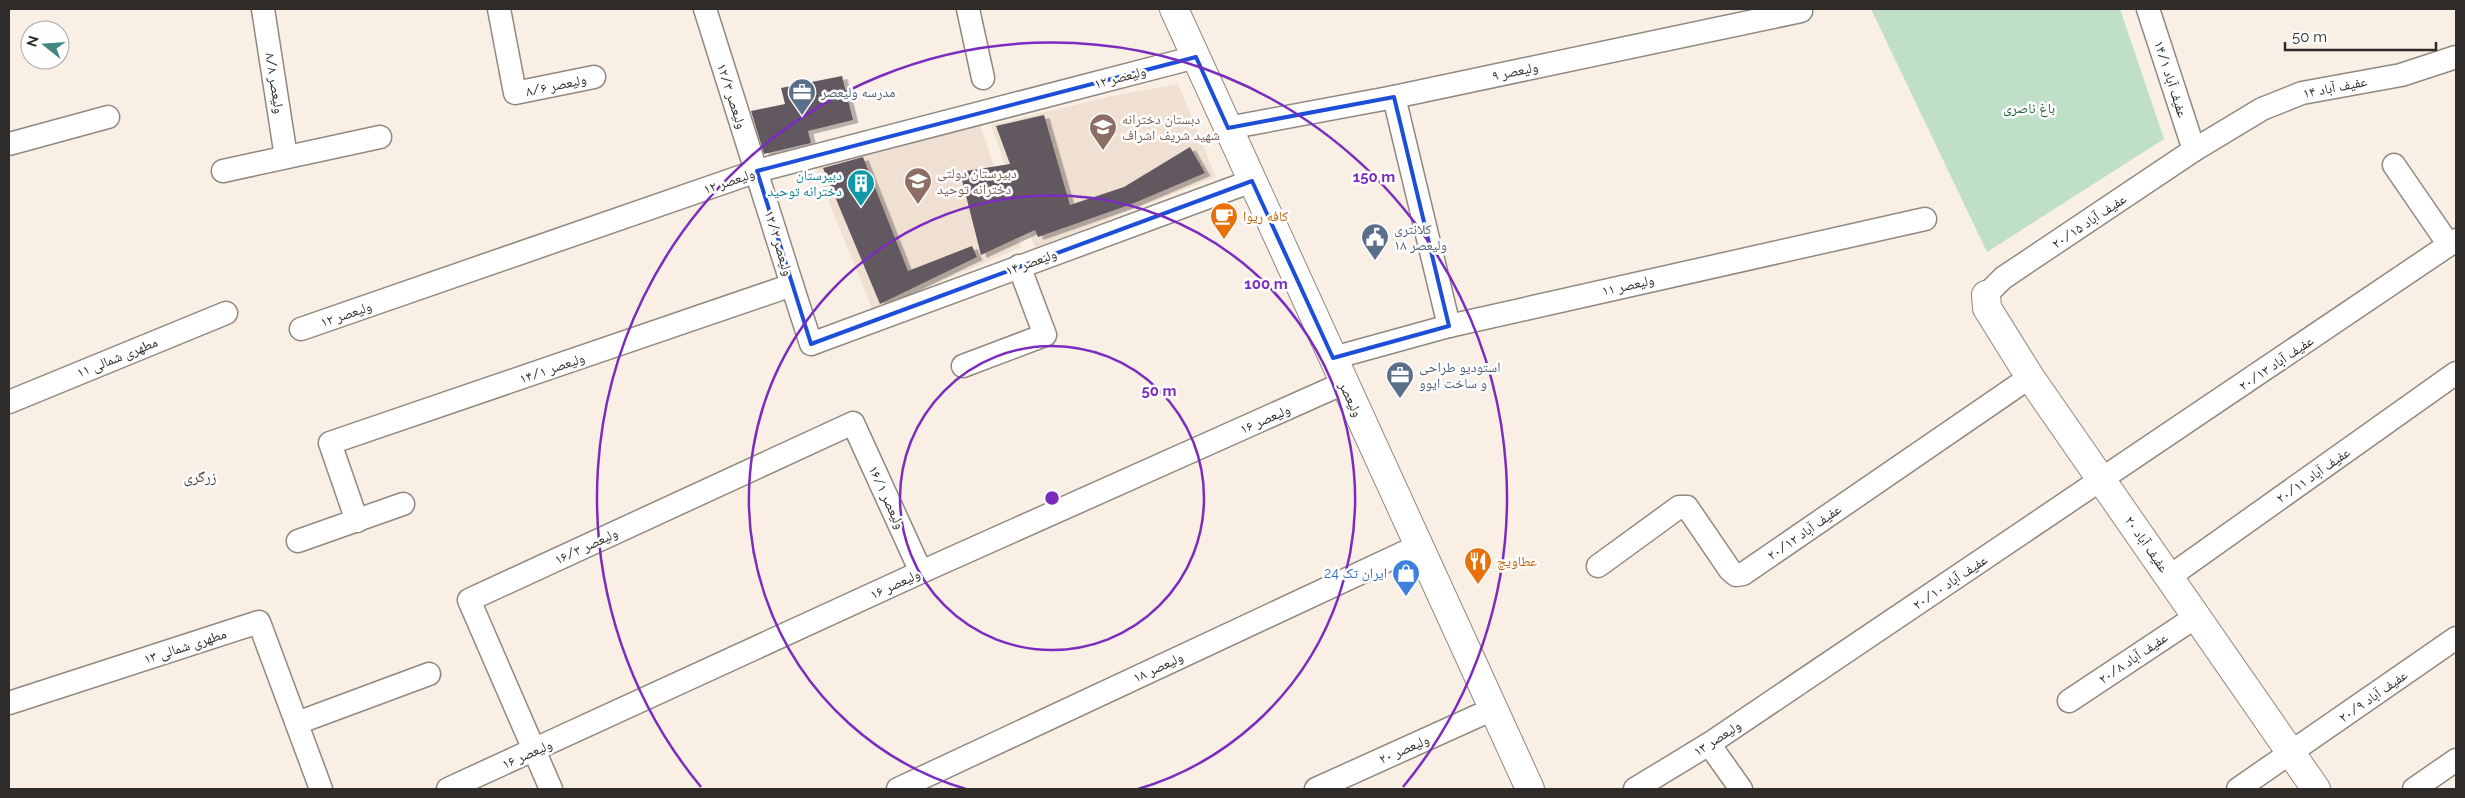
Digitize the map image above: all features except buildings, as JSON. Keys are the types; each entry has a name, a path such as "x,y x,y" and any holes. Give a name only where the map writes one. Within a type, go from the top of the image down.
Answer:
{"main road":[{"name":"ولیعصر","path":"1174,9 1530,789"},
{"name":"عفیف آباد ۲۰","path":"1986,295 1987,308 2030,377 2197,616 2289,754 2316,789"}],"street":[{"name":"۸/۸ ولیعصر","path":"264,9 286,156"},
{"name":"۸/۶ ولیعصر","path":"499,9 515,94 594,77"},
{"path":"968,9 983,78"},
{"name":"عفیف آباد ۱۴/۱","path":"2148,9 2194,150"},
{"name":"۹ ولیعصر","path":"1228,128 1394,97 1801,11"},
{"name":"۱۲/۳ ولیعصر","path":"706,15 757,171"},
{"name":"عفیف آباد ۱۴","path":"2194,150 2262,109 2302,93 2401,75 2456,56"},
{"name":"۱۲ ولیعصر","path":"301,329 757,171 1196,57"},
{"path":"1394,97 1449,326"},
{"path":"9,144 108,117"},
{"path":"223,172 286,156 380,137"},
{"name":"عفیف آباد ۲۰/۱۵","path":"1986,295 2003,278 2194,150"},
{"path":"2394,165 2453,242"},
{"name":"۱۲/۲ ولیعصر","path":"757,171 792,285"},
{"name":"۱۴ ولیعصر","path":"792,285 811,344 1252,181"},
{"name":"۱۱ ولیعصر","path":"1333,358 1449,326 1925,219"},
{"name":"عفیف آباد ۲۰/۱۳","path":"2103,480 2453,242"},
{"path":"963,366 1045,335 1019,266"},
{"name":"۱۴/۱ ولیعصر","path":"357,521 330,444 792,285"},
{"name":"۱۱ مطهری شمالی","path":"9,402 226,313"},
{"name":"عفیف آباد ۲۰/۱۱","path":"2169,576 2456,373"},
{"name":"عفیف آباد ۲۰/۱۲","path":"1598,566 1679,507 1687,507 1730,570 1736,575 1743,574 2030,377"},
{"name":"۱۶ ولیعصر","path":"448,789 535,751 921,572 1344,383"},
{"name":"۱۶/۱ ولیعصر","path":"853,423 921,572"},
{"name":"۱۶/۳ ولیعصر","path":"535,751 469,600 853,423"},
{"name":"عفیف آباد ۲۰/۱۰","path":"1797,684 2103,480"},
{"path":"298,541 403,504"},
{"name":"۱۸ ولیعصر","path":"898,789 937,781 1418,546"},
{"name":"عفیف آباد ۲۰/۸","path":"2069,701 2197,616"},
{"name":"۱۳ مطهری شمالی","path":"9,703 258,622 297,723"},
{"name":"عفیف آباد ۲۰/۹","path":"2238,789 2456,638"},
{"path":"321,789 297,723 429,674"},
{"name":"۱۳ ولیعصر","path":"1635,789 1709,744 1797,684"},
{"name":"۲۰ ولیعصر","path":"1316,789 1493,709"},
{"path":"1709,744 1741,789"},
{"path":"535,751 551,789"},
{"path":"2414,789 2456,760"}],"highlighted area":[{"path":"1196,57 1228,128 1394,97 1449,326 1333,358 1252,181 811,344 757,171"}],"shaded area":[{"name":"دبستان دخترانه شهید شریف اشراف","path":"1178,84 1216,177 1035,248 991,125 1112,96"},
{"name":"دبیرستان دولتی دخترانه توحید","path":"980,125 1021,247 873,311 813,162"}],"green space":[{"name":"باغ ناصری","path":"1871,9 2120,9 2164,139 1987,252"}],"place":[{"name":"مدرسه ولیعصر","path":"802,116"},
{"name":"دبستان دخترانه شهید شریف اشراف","path":"1103,151"},
{"name":"دبیرستان دولتی دخترانه توحید","path":"918,205"},
{"name":"دبیرستان دخترانه توحید","path":"861,207"},
{"name":"کافه ریوا","path":"1224,240"},
{"name":"کلانتری ۱۸ ولیعصر","path":"1375,261"},
{"name":"استودیو طراحی و ساخت ایوو","path":"1400,399"},
{"name":"عطاویچ","path":"1478,585"},
{"name":"ایران تک 24","path":"1406,597"}],"district":[{"name":"زرگری","path":"200,477"}]}
